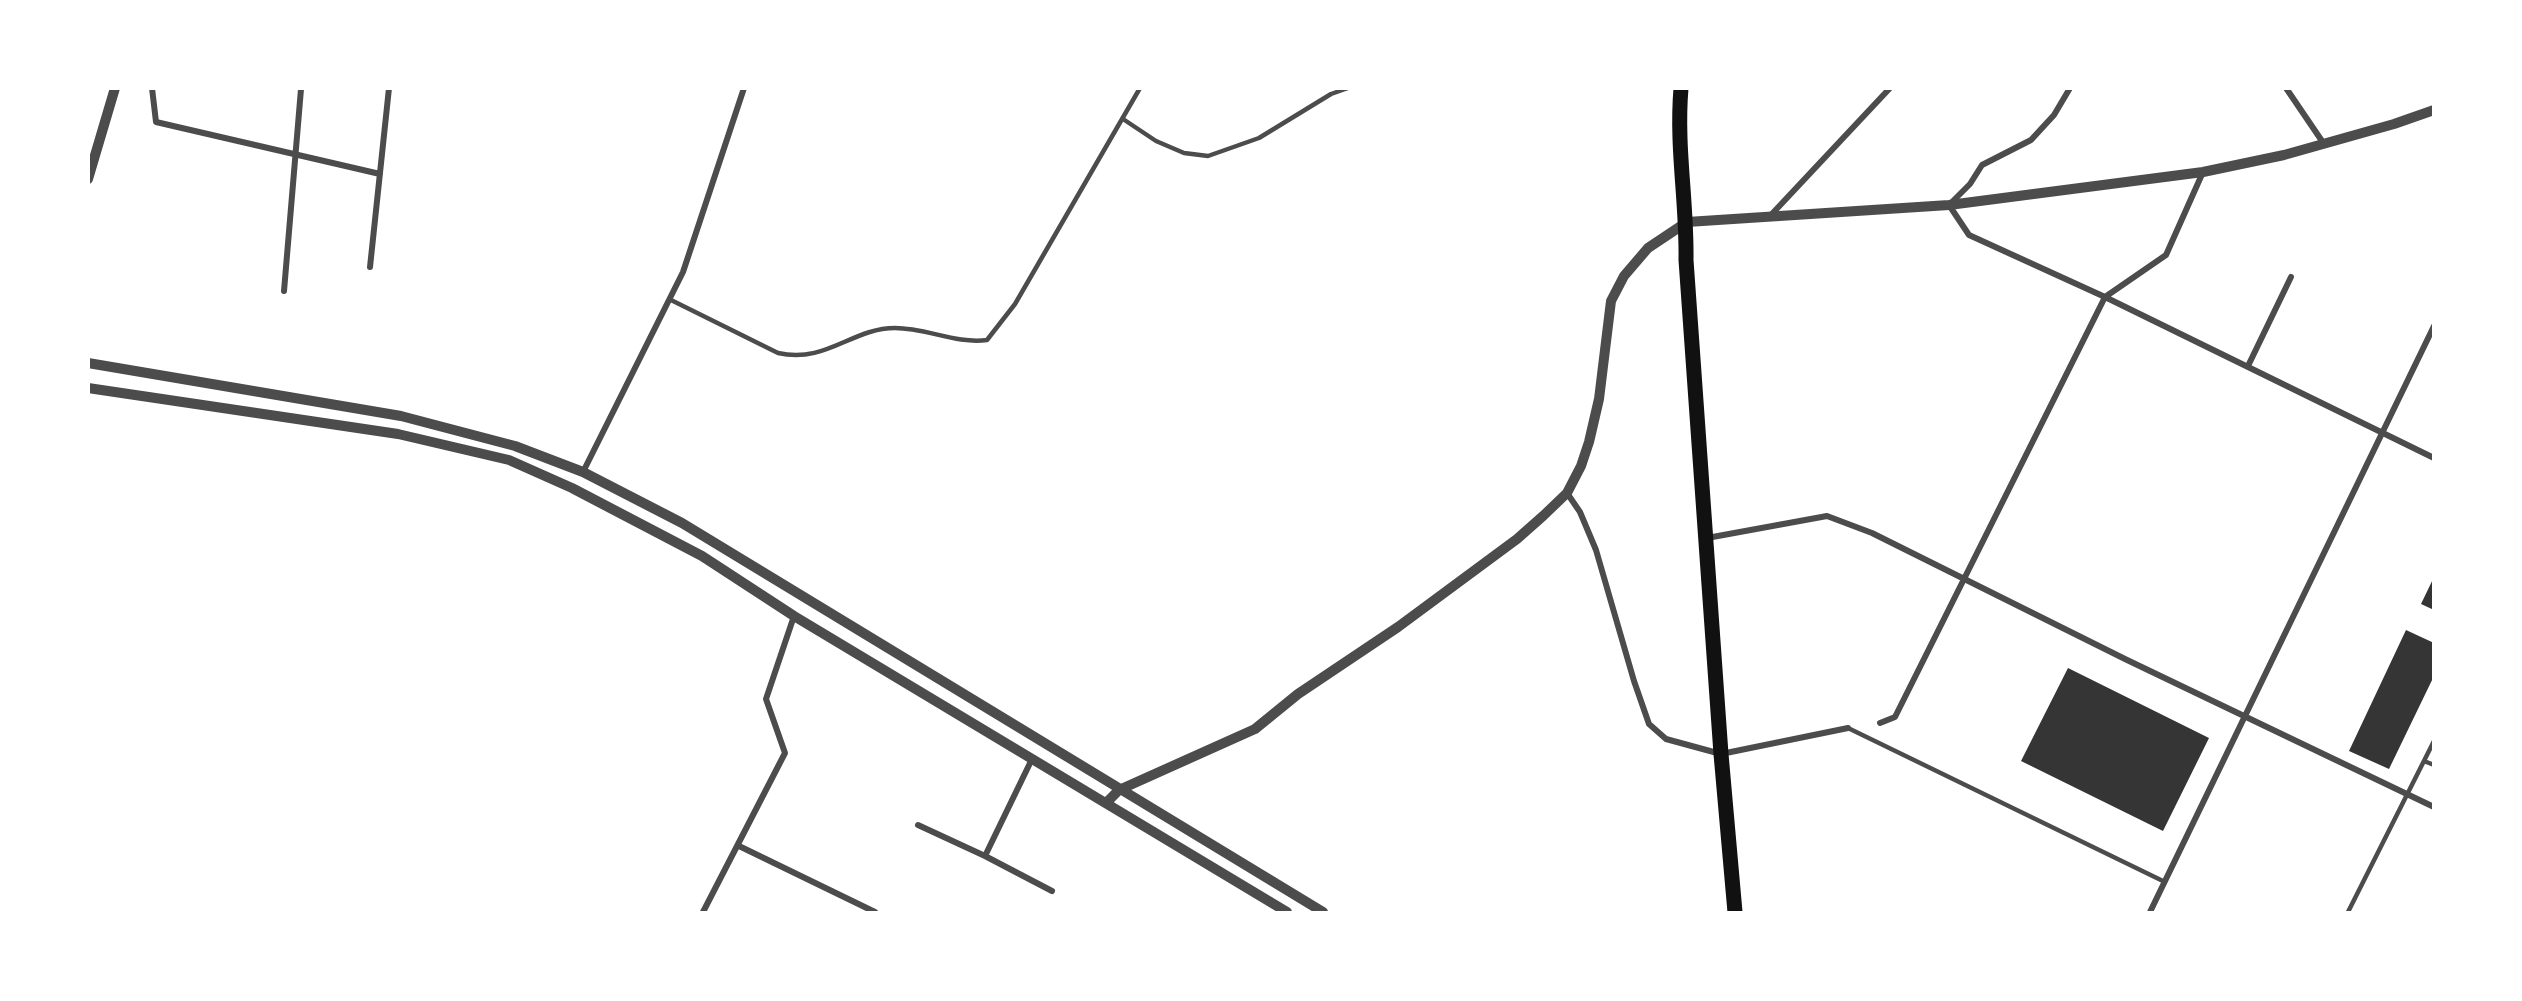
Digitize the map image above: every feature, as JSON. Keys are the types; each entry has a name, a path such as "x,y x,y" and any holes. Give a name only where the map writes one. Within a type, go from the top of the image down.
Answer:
{"main road":[{"path":"1681,88 1679,160 1687,222 1686,260 1721,754 1735,912"}],"street":[{"path":"88,179 115,88"},
{"path":"152,88 156,122 380,174"},
{"path":"370,267 389,88"},
{"path":"583,472 684,272 744,88"},
{"path":"1769,216 1890,88"},
{"path":"1949,205 1970,184 1982,165 2031,140 2054,115 2070,88"},
{"path":"2286,88 2324,144"},
{"path":"284,291 301,89"},
{"path":"1106,803 1119,790 1255,729 1298,694 1398,627 1517,539 1567,493 1581,466 1599,399 1611,301 1624,276 1648,248 1687,222 1949,205 2203,171 2284,155 2394,124 2433,110"},
{"path":"1880,723 1895,717 2105,297 2166,255 2203,171"},
{"path":"1949,205 1969,235 2105,297 2433,458"},
{"path":"2248,366 2291,277"},
{"path":"2150,912 2433,326"},
{"path":"88,363 401,416 515,446 583,472 682,523 1323,912"},
{"path":"88,388 398,434 509,460 572,488 702,556 794,616 1287,912"},
{"path":"1567,493 1580,512 1596,550 1634,681 1649,724 1666,739 1721,754 1848,728"},
{"path":"1706,538 1827,516 1872,533 2433,807"},
{"path":"703,912 785,753 766,699 794,616"},
{"path":"985,856 1032,759"},
{"path":"918,825 1052,891"},
{"path":"739,846 875,912"}],"lane":[{"path":"671,300 778,353 792,356 816,354 880,330 895,328 974,342 987,340 1015,304 1140,88"},
{"path":"1123,119 1156,141 1184,153 1208,156 1258,138 1330,94 1348,88"},
{"path":"1848,728 2165,882"},
{"path":"2348,912 2433,741"},
{"path":"2424,761 2433,765"}],"building":[{"path":"2434,577 2434,610 2421,604"},
{"path":"2406,630 2434,643 2434,676 2389,769 2349,751"},
{"path":"2068,668 2209,738 2163,831 2021,761"}]}
